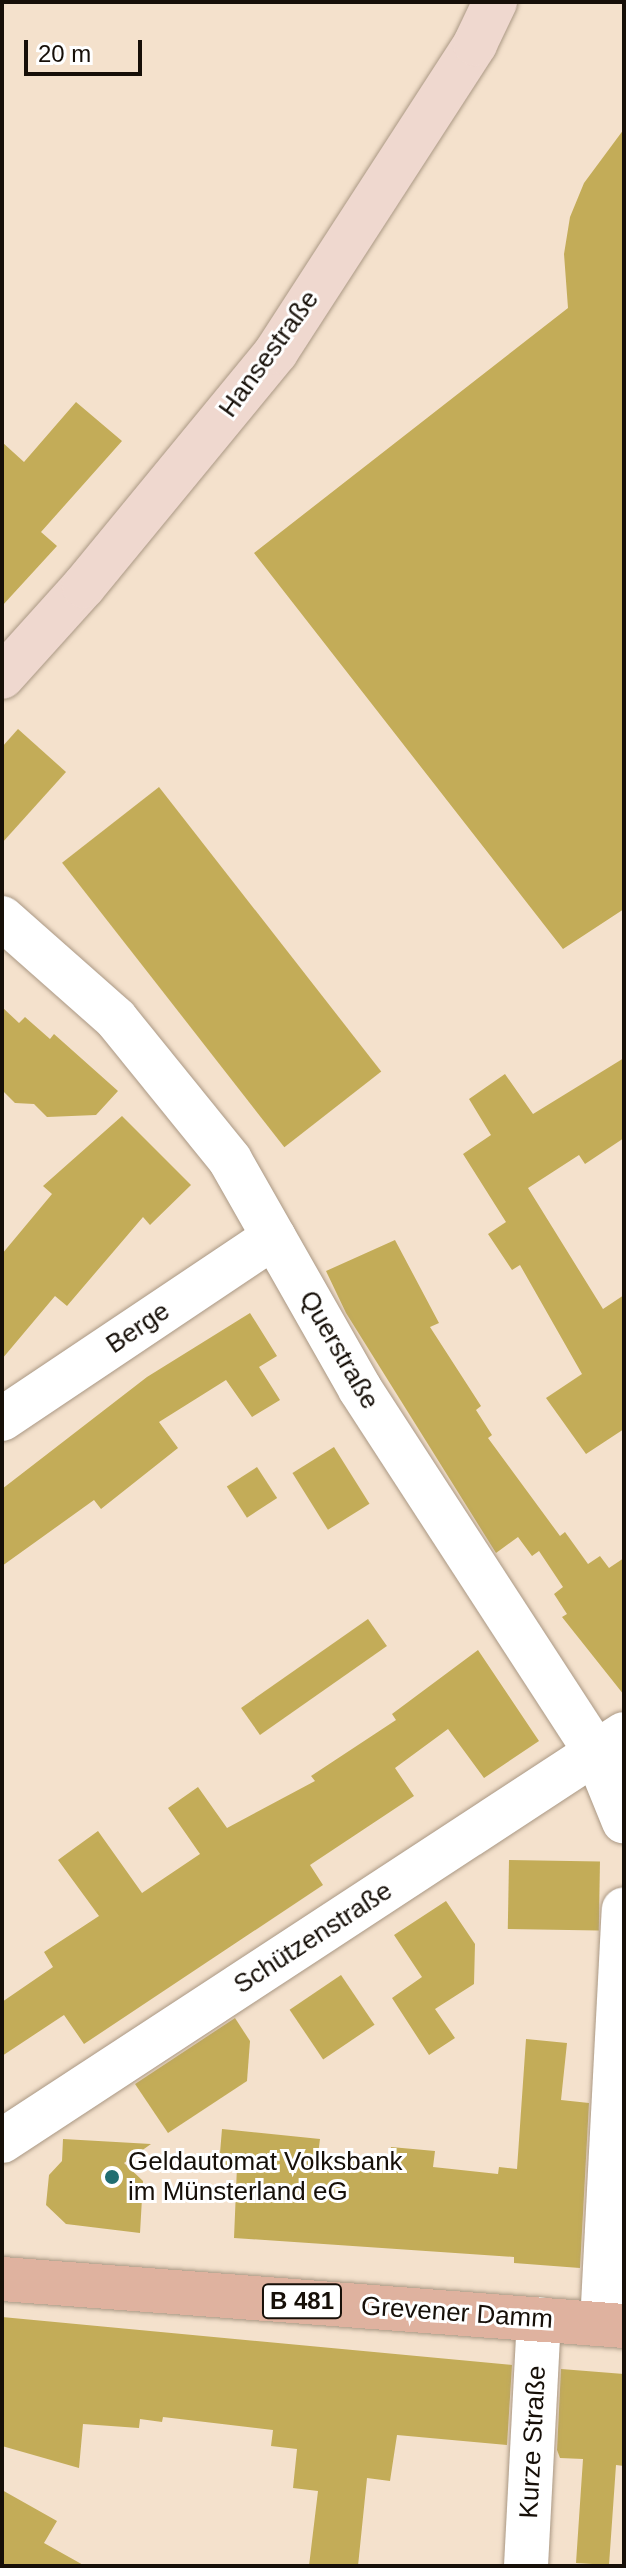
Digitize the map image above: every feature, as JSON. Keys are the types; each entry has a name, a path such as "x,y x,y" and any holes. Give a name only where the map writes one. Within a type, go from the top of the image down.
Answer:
{"main road":[{"name":"Grevener Damm","path":"2,2279 613,2325"}],"street":[{"name":"Hansestraße","path":"2,677 84,586 276,352 475,44 495,2"},
{"name":"Querstraße","path":"2,918 116,1019 230,1160 360,1389 610,1743 624,1822"},
{"name":"Berge","path":"2,1419 274,1237"},
{"name":"Schützenstraße","path":"2,2141 610,1743"},
{"path":"613,2325 624,1910"},
{"name":"Kurze Straße","path":"526,2566 539,2319"}],"building":[{"path":"624,129 624,909 563,949 254,553 568,308 564,254 570,217 584,183"},
{"path":"76,402 122,441 41,532 57,546 2,606 2,442 24,462"},
{"path":"18,729 66,772 2,843 2,747"},
{"path":"159,787 381,1071 284,1147 62,863"},
{"path":"2,1007 19,1023 25,1017 50,1039 54,1034 118,1091 96,1115 47,1117 34,1104 15,1103 2,1090"},
{"path":"624,1058 624,1138 585,1164 579,1155 528,1188 603,1309 624,1295 624,1429 586,1454 546,1398 582,1374 520,1265 512,1270 488,1234 506,1222 463,1154 491,1135 469,1099 505,1074 533,1114"},
{"path":"122,1116 191,1185 150,1225 143,1217 67,1306 55,1296 2,1359 2,1254 52,1194 43,1186"},
{"path":"395,1240 439,1323 430,1327 481,1406 476,1410 492,1435 488,1438 560,1536 565,1532 588,1564 600,1556 609,1568 624,1558 624,1695 562,1617 567,1614 554,1594 563,1587 539,1551 532,1556 518,1537 496,1553 346,1313 326,1271"},
{"path":"250,1313 277,1356 259,1367 280,1400 252,1417 226,1380 159,1422 178,1448 101,1509 94,1500 2,1566 2,1489 147,1377"},
{"path":"334,1447 370,1504 328,1530 292,1473"},
{"path":"257,1467 277,1498 247,1518 227,1487"},
{"path":"368,1619 387,1646 260,1735 241,1708"},
{"path":"478,1650 539,1741 484,1778 448,1729 395,1768 414,1796 310,1865 323,1885 84,2044 64,2015 2,2056 2,2002 53,1967 44,1952 99,1916 58,1860 98,1831 142,1893 200,1854 168,1808 198,1787 227,1828 315,1781 311,1776 396,1720 392,1714"},
{"path":"509,1860 600,1862 599,1931 508,1929"},
{"path":"446,1901 475,1944 474,1984 435,2009 455,2038 429,2055 392,1998 422,1977 394,1935"},
{"path":"341,1975 375,2025 323,2059 290,2010"},
{"path":"235,2018 250,2041 247,2081 168,2133 135,2084"},
{"path":"526,2039 567,2043 561,2100 589,2103 580,2268 514,2263 514,2257 234,2238 237,2166 219,2165 222,2129 320,2139 318,2155 390,2160 391,2147 435,2151 433,2167 498,2174 499,2167 517,2169"},
{"path":"63,2139 151,2144 124,2163 143,2181 140,2233 66,2224 46,2205 49,2175 62,2161"},
{"path":"2,2317 512,2365 507,2445 397,2435 390,2481 367,2478 358,2566 309,2566 318,2491 293,2488 297,2449 271,2446 273,2430 163,2417 162,2422 140,2419 139,2428 83,2424 79,2468 2,2446"},
{"path":"561,2369 624,2374 624,2466 616,2465 609,2565 576,2563 583,2459 560,2458 557,2450"},
{"path":"2,2490 57,2521 44,2543 85,2566 2,2566"}],"place":[{"name":"Geldautomat Volksbank im Münsterland eG","path":"112,2177"}]}
